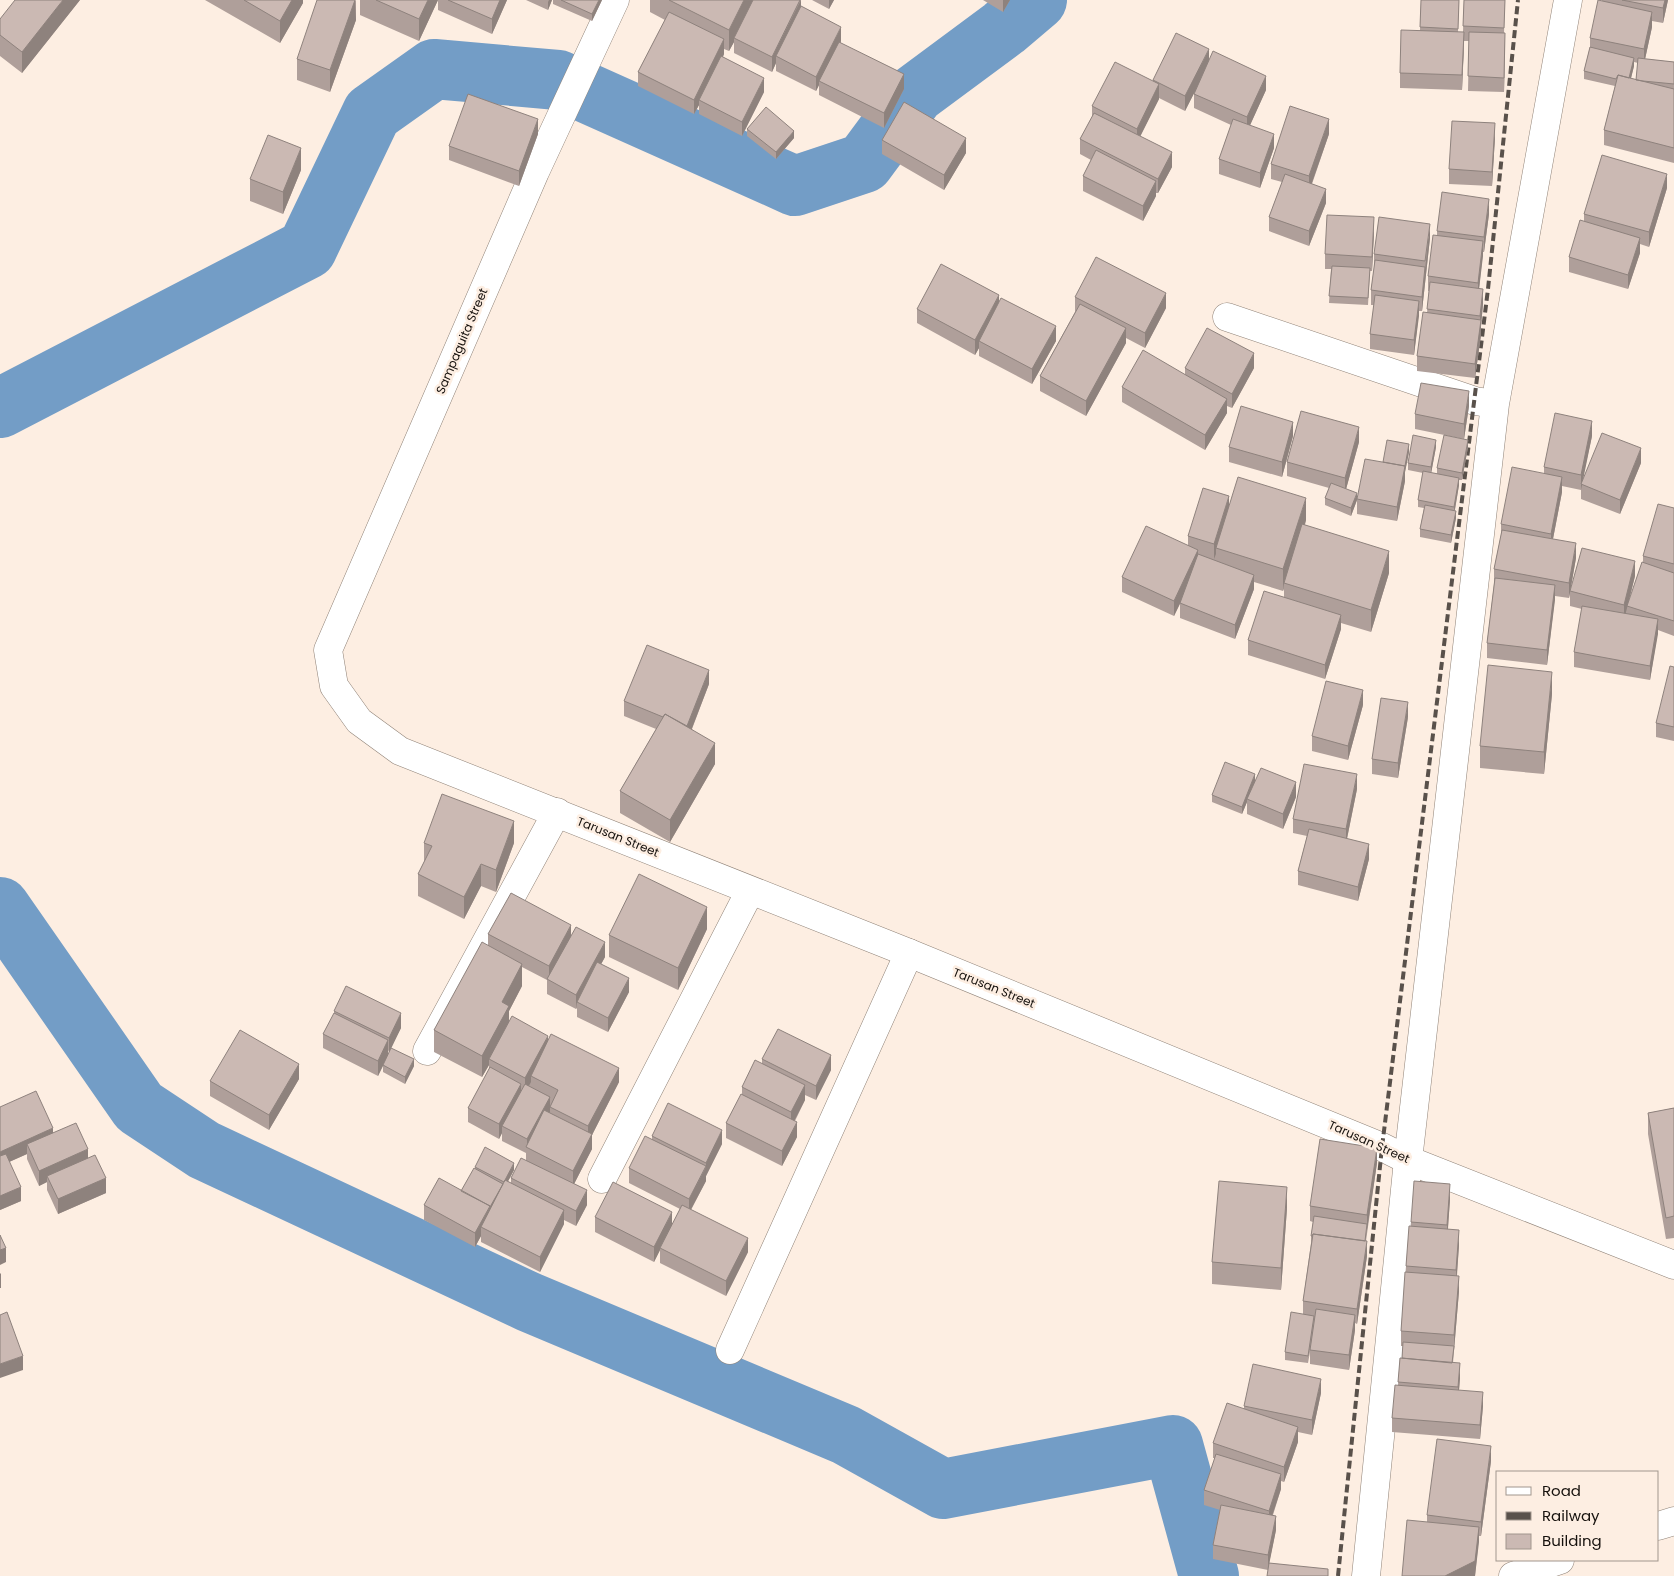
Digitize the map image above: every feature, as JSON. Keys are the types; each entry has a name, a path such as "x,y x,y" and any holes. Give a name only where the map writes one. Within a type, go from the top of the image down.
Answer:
{"street":[{"name":"Sampaguita Street","path":"334,686 328,650 569,98 616,0"},
{"path":"1366,1576 1408,1160 1495,404 1568,0"},
{"path":"1227,317 1475,401 1495,404"},
{"name":"Tarusan Street","path":"334,686 359,722 400,751 909,953 1382,1146 1408,1160 1674,1265"},
{"path":"427,1050 557,812"},
{"path":"602,1179 750,891"},
{"path":"730,1350 909,953"},
{"path":"1659,1526 1674,1521"},
{"path":"1513,1576 1557,1561"}],"building":[{"path":"15,0 63,0 22,52 0,35 0,19"},
{"path":"244,0 292,0 280,21"},
{"path":"317,0 355,0 330,70 297,59"},
{"path":"376,0 428,0 419,19"},
{"path":"448,0 500,0 492,19"},
{"path":"561,0 599,0 592,14"},
{"path":"669,0 744,0 729,30"},
{"path":"753,0 800,0 772,57 734,38"},
{"path":"1421,0 1459,0 1458,29 1420,27"},
{"path":"1464,0 1505,0 1504,28 1463,26"},
{"path":"1598,0 1652,12 1644,49 1590,38"},
{"path":"1622,0 1665,0 1663,8"},
{"path":"801,6 841,27 816,77 776,56"},
{"path":"669,12 724,39 694,100 638,72"},
{"path":"1401,30 1464,32 1462,75 1400,73"},
{"path":"1469,32 1505,33 1504,78 1468,76"},
{"path":"1176,33 1209,49 1185,96 1153,80"},
{"path":"839,42 904,74 884,113 819,81"},
{"path":"1590,47 1634,58 1629,78 1618,75 1616,79 1584,71"},
{"path":"1213,51 1266,76 1247,117 1194,94"},
{"path":"721,56 764,78 742,122 699,100"},
{"path":"1638,58 1674,62 1674,84 1636,80"},
{"path":"1115,62 1159,84 1137,129 1092,106"},
{"path":"1618,75 1674,89 1674,148 1604,130"},
{"path":"468,94 538,119 519,171 449,146"},
{"path":"904,102 966,138 944,175 882,140"},
{"path":"1290,106 1329,119 1309,176 1271,164"},
{"path":"766,107 794,131 776,152 747,129"},
{"path":"1094,113 1172,152 1158,179 1080,139"},
{"path":"1233,119 1274,134 1260,173 1219,159"},
{"path":"1452,121 1495,123 1492,172 1449,169"},
{"path":"268,135 301,148 283,192 250,179"},
{"path":"1096,150 1156,181 1143,206 1083,176"},
{"path":"1602,155 1667,174 1649,232 1584,214"},
{"path":"1285,174 1326,189 1309,231 1269,217"},
{"path":"1442,192 1489,199 1484,237 1437,231"},
{"path":"1327,215 1374,217 1372,257 1325,254"},
{"path":"1379,217 1430,224 1425,261 1374,254"},
{"path":"1580,220 1640,238 1628,275 1569,257"},
{"path":"1433,235 1483,241 1478,283 1428,276"},
{"path":"1096,257 1166,293 1145,333 1075,297"},
{"path":"1375,260 1425,267 1422,297 1371,290"},
{"path":"941,264 999,295 975,340 917,309"},
{"path":"1332,266 1370,268 1368,298 1329,296"},
{"path":"1430,282 1483,289 1480,316 1427,309"},
{"path":"1375,295 1419,301 1414,340 1370,334"},
{"path":"1001,298 1056,326 1032,369 979,341"},
{"path":"1080,304 1126,328 1086,401 1040,376"},
{"path":"1423,312 1481,320 1475,364 1417,356"},
{"path":"1207,328 1254,353 1232,394 1185,368"},
{"path":"1143,350 1227,399 1205,435 1122,387"},
{"path":"1421,383 1469,391 1464,424 1415,414"},
{"path":"1241,406 1293,422 1282,462 1229,447"},
{"path":"1301,411 1359,427 1345,478 1287,462"},
{"path":"1555,413 1592,421 1581,475 1544,467"},
{"path":"1602,433 1641,448 1620,500 1581,484"},
{"path":"1413,435 1436,440 1431,467 1408,463"},
{"path":"1444,435 1468,440 1462,473 1437,468"},
{"path":"1387,440 1409,444 1405,466 1383,462"},
{"path":"1365,459 1405,466 1397,507 1357,499"},
{"path":"1512,467 1562,477 1551,534 1501,524"},
{"path":"1423,471 1459,478 1454,507 1418,500"},
{"path":"1238,477 1306,498 1283,569 1216,548"},
{"path":"1331,483 1357,493 1351,508 1325,498"},
{"path":"1203,488 1229,496 1214,544 1188,536"},
{"path":"1658,504 1674,508 1674,564 1643,556"},
{"path":"1425,505 1456,511 1451,535 1420,529"},
{"path":"1302,524 1389,551 1371,610 1284,583"},
{"path":"1146,526 1198,550 1174,601 1122,577"},
{"path":"1502,530 1576,543 1569,583 1494,569"},
{"path":"1582,548 1635,561 1624,605 1570,591"},
{"path":"1198,554 1254,575 1235,625 1180,603"},
{"path":"1642,562 1674,573 1674,621 1627,606"},
{"path":"1495,578 1555,585 1547,650 1487,643"},
{"path":"1264,591 1341,615 1325,665 1248,640"},
{"path":"1582,606 1658,619 1650,666 1574,652"},
{"path":"647,645 709,670 687,726 665,714 663,717 624,701"},
{"path":"1488,665 1552,672 1544,752 1480,746"},
{"path":"1670,666 1674,667 1674,727 1656,723"},
{"path":"1326,681 1363,690 1348,746 1312,736"},
{"path":"1381,698 1408,702 1398,763 1372,759"},
{"path":"665,714 715,743 670,820 620,791"},
{"path":"1225,762 1255,774 1242,807 1212,795"},
{"path":"1304,764 1357,774 1346,829 1293,819"},
{"path":"1261,768 1296,782 1283,814 1247,799"},
{"path":"442,794 514,821 496,870 481,864 464,897 418,874 432,846 424,843"},
{"path":"1309,829 1369,844 1358,887 1298,871"},
{"path":"639,874 707,907 678,968 609,935"},
{"path":"511,893 571,925 549,966 488,934"},
{"path":"576,927 605,942 576,995 547,979"},
{"path":"482,942 522,964 502,1002 509,1006 482,1056 434,1030"},
{"path":"597,962 629,978 608,1018 577,1002"},
{"path":"346,986 401,1013 389,1038 334,1011"},
{"path":"334,1013 388,1040 378,1061 323,1034"},
{"path":"512,1016 548,1036 525,1078 489,1059"},
{"path":"778,1029 831,1055 816,1086 762,1059"},
{"path":"240,1030 299,1064 269,1115 210,1081"},
{"path":"551,1034 619,1068 588,1126 550,1107 558,1090 531,1076"},
{"path":"391,1048 414,1059 405,1077 383,1065"},
{"path":"755,1060 805,1085 791,1112 742,1087"},
{"path":"490,1067 521,1084 499,1124 468,1108"},
{"path":"525,1084 550,1097 527,1139 502,1126"},
{"path":"36,1091 53,1128 0,1152 0,1107"},
{"path":"741,1094 797,1122 782,1151 726,1123"},
{"path":"668,1103 722,1130 706,1163 652,1136"},
{"path":"1674,1108 1674,1216 1666,1218 1648,1113"},
{"path":"544,1110 592,1134 573,1171 526,1147"},
{"path":"76,1123 88,1149 39,1171 27,1144"},
{"path":"645,1136 706,1166 689,1199 629,1168"},
{"path":"1320,1139 1377,1148 1367,1215 1310,1206"},
{"path":"485,1147 514,1163 504,1182 475,1167"},
{"path":"6,1154 21,1187 0,1196 0,1156"},
{"path":"95,1155 106,1178 58,1199 47,1176"},
{"path":"521,1158 587,1190 576,1211 511,1178"},
{"path":"474,1168 503,1184 490,1207 461,1191"},
{"path":"439,1178 490,1206 475,1233 424,1205"},
{"path":"505,1180 564,1210 540,1257 481,1227"},
{"path":"1219,1181 1287,1187 1281,1268 1212,1262"},
{"path":"1414,1181 1450,1184 1447,1225 1411,1222"},
{"path":"613,1182 672,1212 654,1247 595,1217"},
{"path":"682,1205 748,1238 726,1281 660,1248"},
{"path":"1314,1216 1367,1224 1365,1241 1313,1234 1311,1236"},
{"path":"1409,1226 1459,1230 1456,1270 1406,1266"},
{"path":"1313,1234 1367,1241 1357,1309 1303,1301"},
{"path":"0,1235 6,1248 0,1250"},
{"path":"1405,1272 1459,1276 1454,1335 1401,1331"},
{"path":"1316,1309 1355,1315 1349,1355 1310,1350"},
{"path":"7,1312 23,1356 0,1364 0,1315"},
{"path":"1291,1312 1314,1316 1308,1356 1285,1352"},
{"path":"1403,1342 1454,1346 1452,1363 1402,1358"},
{"path":"1400,1358 1460,1363 1458,1387 1398,1382"},
{"path":"1253,1364 1321,1379 1312,1420 1244,1406"},
{"path":"1395,1385 1483,1392 1480,1425 1392,1418"},
{"path":"1227,1403 1298,1427 1284,1467 1213,1443"},
{"path":"1437,1439 1491,1446 1481,1522 1427,1515"},
{"path":"1216,1454 1281,1474 1269,1511 1204,1490"},
{"path":"1221,1505 1276,1516 1268,1555 1213,1545"},
{"path":"1407,1520 1479,1527 1475,1561 1445,1576 1402,1576"},
{"path":"1269,1563 1328,1569 1328,1576 1267,1576"}],"waterway":[{"path":"0,408 307,249 372,113 434,69 558,80 795,186 864,163 915,94 1004,28 1037,0"},
{"path":"0,907 139,1107 204,1150 529,1302 846,1435 943,1489 1173,1445 1209,1576"}],"railway":[{"path":"1338,1576 1382,1147 1488,289 1518,0"}]}
